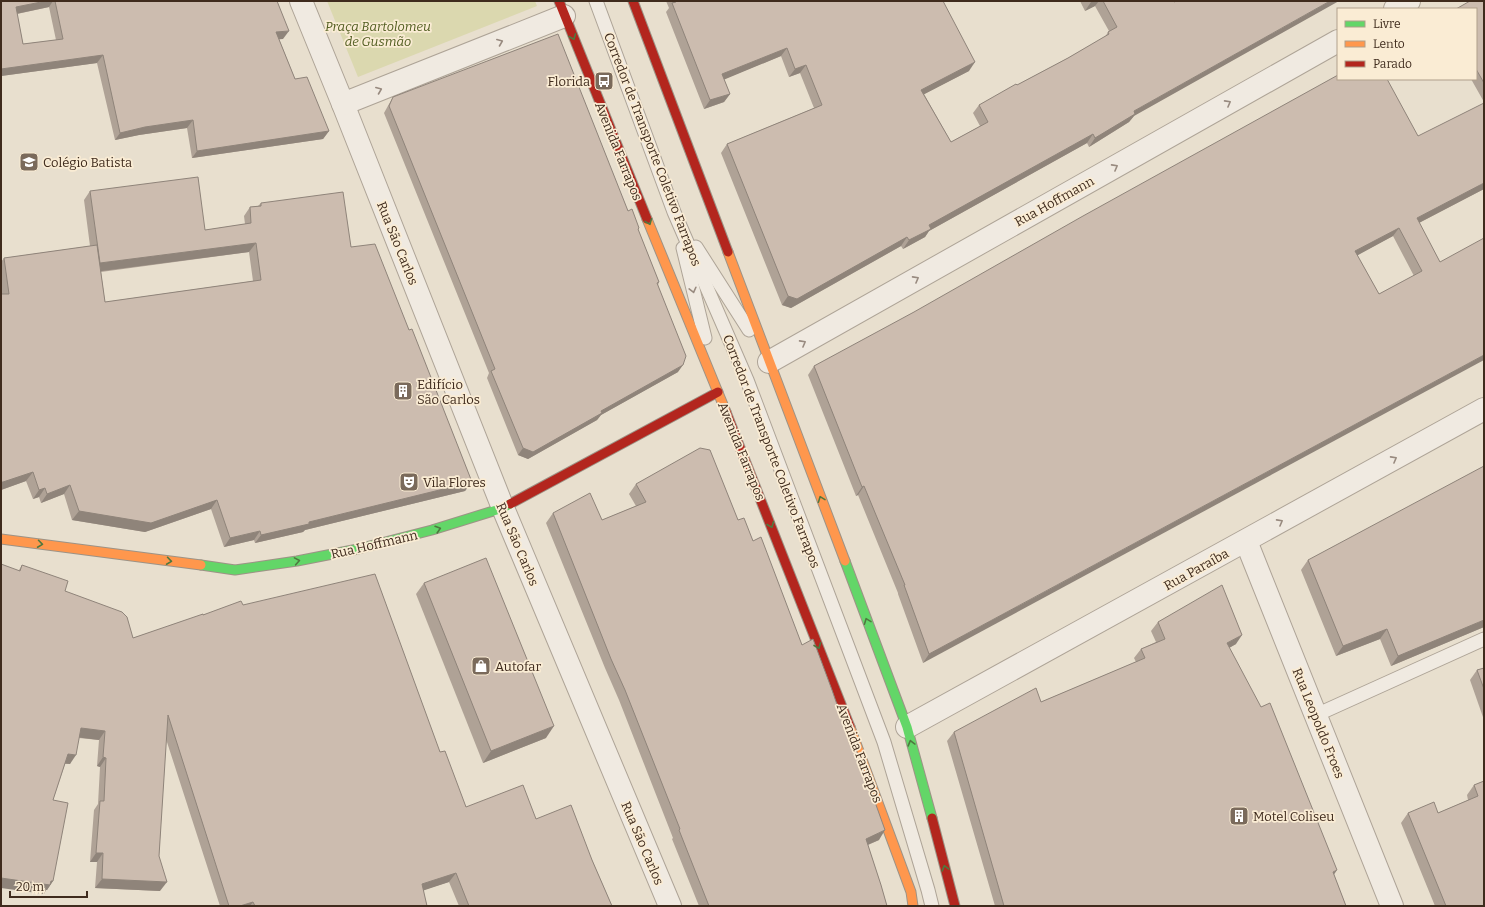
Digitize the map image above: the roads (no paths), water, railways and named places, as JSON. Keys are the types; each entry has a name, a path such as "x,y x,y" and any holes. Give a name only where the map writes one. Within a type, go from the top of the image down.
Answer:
{"main road":[{"path":"633,1 907,727 955,906"},
{"name":"Avenida Farrapos","path":"561,9 718,392 861,754 911,892 913,906"},
{"name":"Rua Hoffmann","path":"1,539 235,570 296,561 358,549 432,530 503,508 718,392"}],"street":[{"name":"Rua São Carlos","path":"301,1 503,508 670,906"},
{"path":"1397,8 1409,1"},
{"path":"343,104 561,9"},
{"name":"Rua Hoffmann","path":"769,362 1337,42"},
{"name":"Rua Paraíba","path":"907,727 1484,410"},
{"name":"Rua Leopoldo Froes","path":"1246,541 1392,906"}],"lane":[{"name":"Corredor de Transporte Coletivo Farrapos","path":"596,1 674,212 747,380 884,742 932,906"},
{"path":"674,212 769,362"},
{"path":"674,212 718,392"},
{"path":"1316,715 1484,639"}],"place":[{"name":"Florida","path":"604,81"},
{"name":"Colégio Batista","path":"29,162"},
{"name":"Edifício São Carlos","path":"403,391"},
{"name":"Vila Flores","path":"409,482"},
{"name":"Autofar","path":"481,666"},
{"name":"Motel Coliseu","path":"1239,816"}],"park label":[{"name":"Praça Bartolomeu de Gusmão","path":"378,34"}]}
